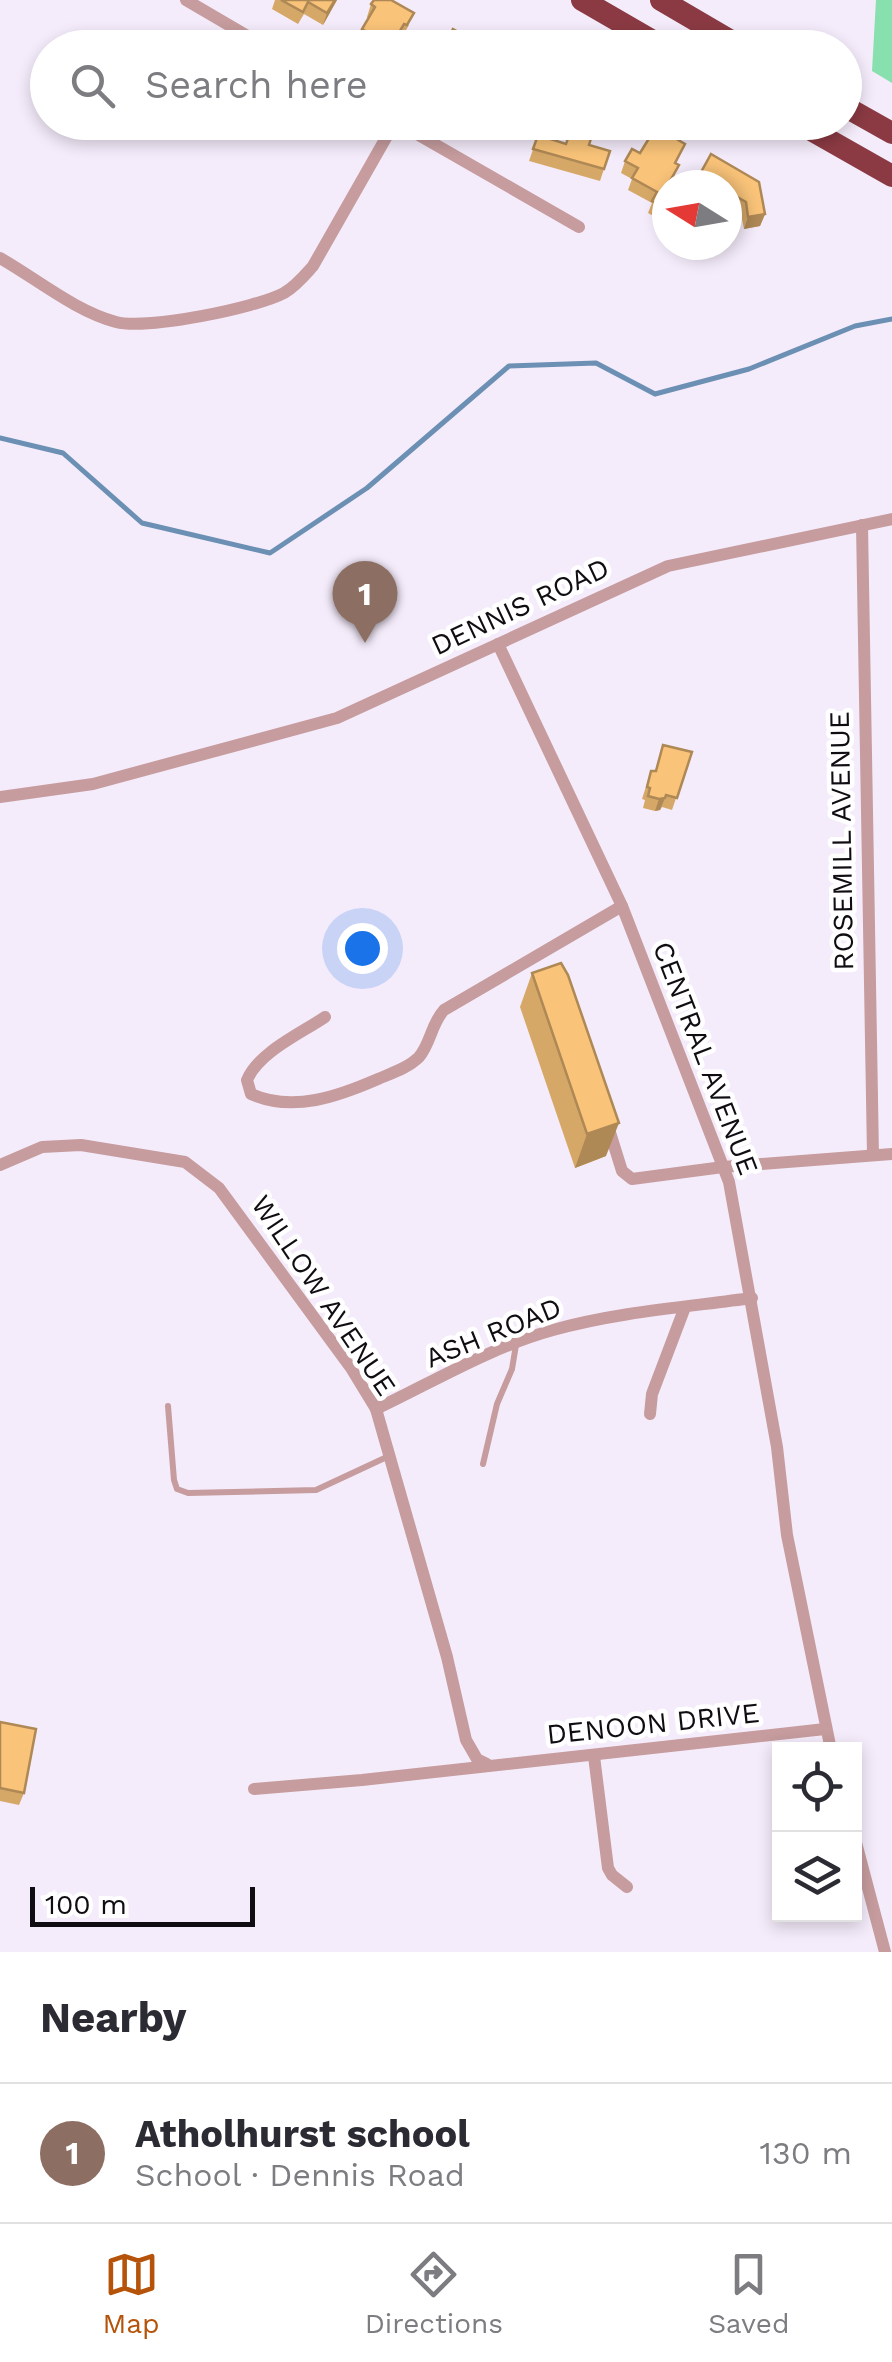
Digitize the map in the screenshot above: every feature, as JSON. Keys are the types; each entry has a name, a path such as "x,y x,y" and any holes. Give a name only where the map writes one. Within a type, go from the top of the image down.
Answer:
{"highway":[{"path":"582,0 634,30"},
{"path":"661,0 712,30"},
{"path":"862,116 892,133"},
{"path":"829,140 892,176"}],"street":[{"path":"186,0 237,30"},
{"path":"0,258 90,311 132,325 268,300 300,282 313,266 386,140"},
{"path":"427,140 579,227"},
{"name":"DENNIS ROAD","path":"0,798 93,784 338,718 668,566 892,519"},
{"name":"ROSEMILL AVENUE","path":"862,525 872,1155"},
{"name":"CENTRAL AVENUE","path":"498,644 622,906 724,1167 752,1298 787,1535 829,1742"},
{"path":"325,1017 263,1059 247,1080 252,1094 277,1101 340,1096 402,1069 420,1055 434,1022 444,1010 540,963 622,906"},
{"path":"603,1112 622,1172 632,1179 724,1167 892,1154"},
{"name":"WILLOW AVENUE","path":"0,1165 25,1152 59,1144 185,1162 210,1178 320,1325 376,1409 447,1657 466,1740 477,1759 486,1764"},
{"name":"ASH ROAD","path":"376,1409 517,1343 590,1322 752,1298"},
{"path":"650,1414 652,1394 685,1307"},
{"name":"DENOON DRIVE","path":"254,1788 362,1780 825,1729"},
{"path":"594,1756 608,1868 627,1888"},
{"path":"862,1865 886,1952"}],"lane":[{"path":"482,1464 517,1343"},
{"path":"168,1406 174,1480 178,1489 188,1493 316,1490 389,1456"}],"green space":[{"path":"876,0 892,0 892,83 872,71"}],"building":[{"path":"281,0 335,0 327,13 308,2 303,12"},
{"path":"374,0 391,0 414,13 400,30 364,30 375,7 371,4"},
{"path":"536,140 566,144 567,140 591,140 589,145 610,151 604,169 533,149"},
{"path":"648,140 678,140 685,144 675,163 679,165 676,170 652,170 652,189 632,178 638,168 625,161 632,149 640,153"},
{"path":"711,154 738,170 702,170"},
{"path":"742,172 759,182 765,214 748,217 746,202 742,200"},
{"path":"663,745 692,752 677,798 648,796 651,771 656,771"},
{"path":"561,963 619,1123 587,1134 532,973"},
{"path":"0,1722 36,1729 24,1793 0,1788"}],"waterway":[{"path":"0,438 63,453 142,523 270,553 367,488 509,366 596,363 655,394 749,369 855,326 892,319"}],"place":[{"name":"Atholhurst school","path":"365,643"}]}
